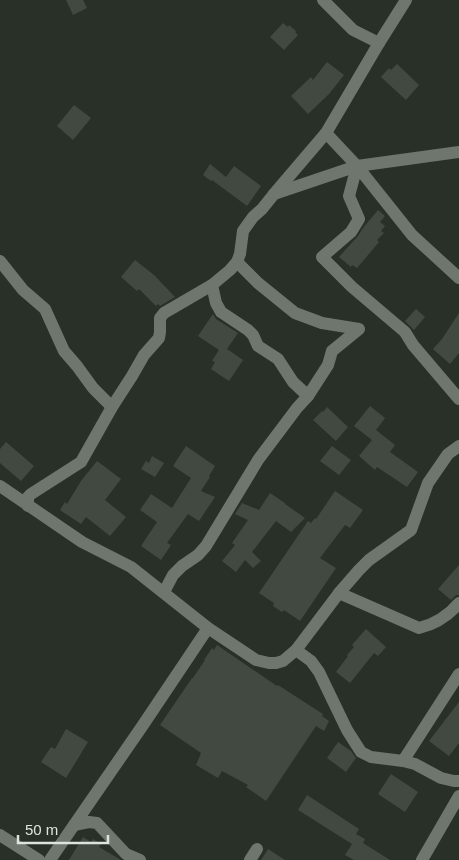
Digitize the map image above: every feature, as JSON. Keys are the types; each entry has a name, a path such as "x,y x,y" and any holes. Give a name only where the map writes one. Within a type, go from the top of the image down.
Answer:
{"street":[{"path":"323,0 353,30 379,43"},
{"path":"28,506 28,497 31,494 81,462 144,355 159,338 160,318 164,313 212,285 237,262 243,231 326,133 406,0"},
{"path":"326,133 357,166 412,234 459,278"},
{"path":"274,194 357,166 459,152"},
{"path":"357,166 349,196 359,219 351,232 322,257 352,287 406,332 413,345 459,399"},
{"path":"0,260 23,290 45,309 64,351 112,407"},
{"path":"164,592 173,575 206,546 258,460 308,396 328,365 332,351 359,329 322,323 295,313 258,283 237,262"},
{"path":"212,285 216,303 221,312 248,330 253,335 258,346 278,359 293,382 308,396"},
{"path":"0,486 82,542 131,567 208,628 256,660 276,663 283,661 296,650 339,593 369,560 411,530 428,484 448,454 459,446"},
{"path":"339,593 419,628 429,625 452,611 459,603"},
{"path":"50,860 208,628"},
{"path":"296,650 311,662 319,672 347,730 361,752 371,757 415,764 441,778 459,781"},
{"path":"403,761 459,674"},
{"path":"422,860 459,796"},
{"path":"74,825 89,822 97,823 126,854 140,860"},
{"path":"0,835 39,860"}],"building":[{"path":"66,0 83,0 87,8 73,15"},
{"path":"283,23 288,27 289,25 298,35 284,50 270,37"},
{"path":"327,62 344,75 329,94 308,114 291,96 311,77 313,80"},
{"path":"397,64 419,85 406,100 381,77 389,68 391,70"},
{"path":"74,105 91,118 73,140 57,126"},
{"path":"210,164 226,177 234,166 261,186 247,206 203,175"},
{"path":"378,210 385,216 380,222 385,226 381,231 384,233 377,240 379,242 357,268 352,265 351,267 339,257"},
{"path":"135,260 154,275 175,297 160,306 158,304 156,306 139,289 137,291 121,277"},
{"path":"416,309 425,317 414,330 405,321"},
{"path":"459,313 459,353 450,364 433,349"},
{"path":"213,314 216,319 238,333 227,349 243,360 229,381 211,369 215,362 212,361 219,350 198,336"},
{"path":"370,406 385,418 376,430 395,445 390,452 418,472 407,487 377,467 375,470 359,456 372,440 354,426"},
{"path":"327,407 348,427 336,441 313,420"},
{"path":"6,442 34,466 21,481 0,463 0,449"},
{"path":"186,446 215,466 201,491 215,497 199,521 188,514 167,543 171,545 161,560 141,546 157,522 140,510 151,494 172,508 191,478 173,466"},
{"path":"332,446 351,460 339,475 320,461"},
{"path":"152,456 164,463 155,477 141,469 146,461 149,463"},
{"path":"97,461 121,479 105,500 126,517 110,536 86,517 81,524 60,510 65,502 67,504 81,481"},
{"path":"335,491 363,510 350,528 345,525 320,558 336,568 300,621 284,610 282,612 273,606 274,603 259,593 308,521 311,523 316,519"},
{"path":"270,493 305,518 291,532 276,521 252,552 261,561 253,568 245,560 236,572 222,561 235,545 232,543 248,520 235,514 242,503 259,510"},
{"path":"459,565 459,595 456,595 451,600 438,589"},
{"path":"366,629 386,647 378,656 374,653 350,683 336,672 354,647 352,645"},
{"path":"217,645 277,686 323,714 322,716 329,721 324,731 316,726 266,801 246,787 248,785 222,771 218,778 196,765 201,753 160,725 212,648 214,650"},
{"path":"459,702 459,743 449,756 429,741"},
{"path":"66,729 88,742 66,778 41,762 51,747 55,749"},
{"path":"338,742 351,751 356,758 346,772 327,758"},
{"path":"391,774 418,792 405,812 378,794"},
{"path":"307,795 359,829 356,834 365,839 363,843 390,860 354,860 345,855 352,844 298,810"},
{"path":"83,837 91,842 93,839 101,844 99,847 121,860 69,860"},
{"path":"268,849 285,860 261,860"}]}
